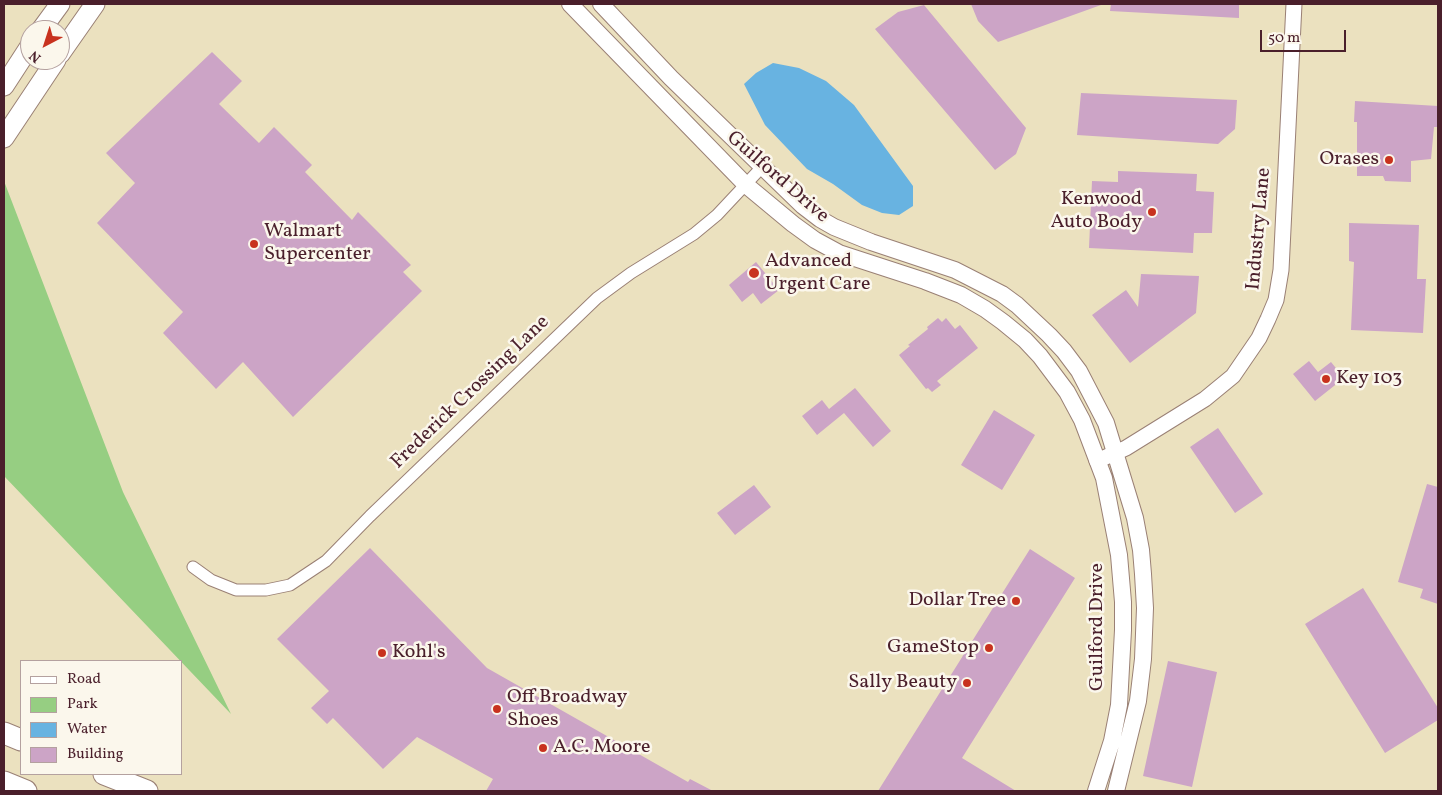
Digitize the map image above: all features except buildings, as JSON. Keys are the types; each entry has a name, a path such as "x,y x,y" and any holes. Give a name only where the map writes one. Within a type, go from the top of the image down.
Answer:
{"highway":[{"path":"4,733 20,740"},
{"path":"107,775 147,791"},
{"path":"4,782 26,791"}],"main road":[{"path":"48,20 60,4"},
{"path":"70,40 95,4"},
{"name":"Guilford Drive","path":"570,4 746,185 793,224 815,240 839,253 926,280 961,295 1003,322 1025,340 1040,356 1067,392 1082,420 1104,478 1119,555 1123,602 1119,705 1112,741 1096,791"},
{"name":"Guilford Drive","path":"601,4 670,78 803,206 834,227 871,242 955,270 1002,294 1050,335 1064,350 1078,371 1106,423 1138,531 1143,574 1145,608 1143,659 1138,701 1116,791"},
{"path":"4,86 20,61"},
{"path":"4,138 49,70"}],"street":[{"name":"Industry Lane","path":"1097,461 1126,448 1205,399 1233,376 1259,338 1276,300 1281,270 1294,4"},
{"name":"Frederick Crossing Lane","path":"193,567 211,580 236,590 266,590 290,584 326,561 597,298 631,273 694,234 716,215 762,167"}],"green space":[{"path":"4,181 123,492 231,714 182,663 182,660 179,660 4,476"}],"water":[{"path":"773,63 799,68 826,81 854,105 913,186 913,206 899,215 882,213 862,205 833,184 807,169 765,125 744,84 756,73"}],"place":[{"name":"Orases","path":"1389,160"},
{"name":"Kenwood Auto Body","path":"1152,212"},
{"name":"Walmart Supercenter","path":"254,244"},
{"name":"Advanced Urgent Care","path":"754,273"},
{"name":"Key 103","path":"1326,379"},
{"name":"Dollar Tree","path":"1016,601"},
{"name":"GameStop","path":"989,648"},
{"name":"Kohl's","path":"382,653"},
{"name":"Sally Beauty","path":"967,683"},
{"name":"Off Broadway Shoes","path":"497,709"},
{"name":"A.C. Moore","path":"543,748"}]}
